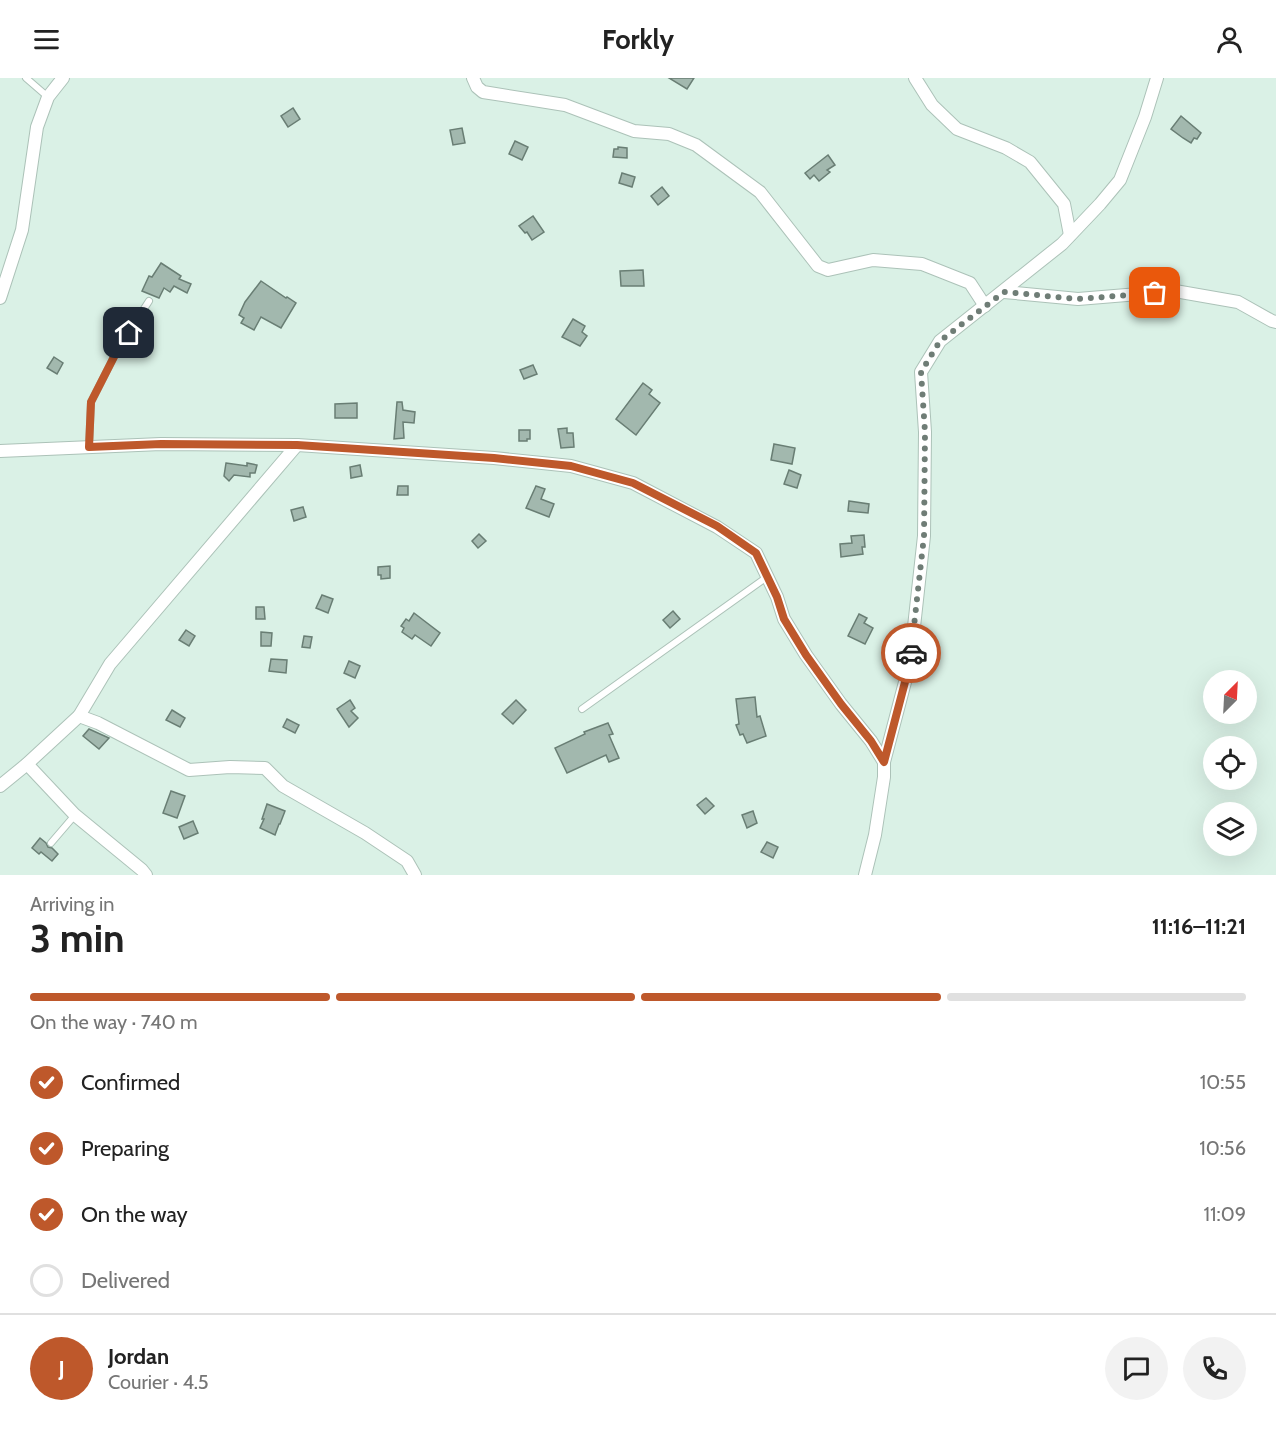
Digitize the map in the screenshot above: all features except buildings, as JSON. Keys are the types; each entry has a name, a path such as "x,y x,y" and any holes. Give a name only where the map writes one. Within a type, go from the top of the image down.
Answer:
{"street":[{"path":"0,298 22,230 38,127 48,97 63,78"},
{"path":"472,78 483,92 565,105 634,131 669,134 696,145 760,192 818,266 828,270 873,260 922,264 970,283 985,306"},
{"path":"915,78 932,105 957,129 1006,148 1030,162 1064,204 1070,235"},
{"path":"865,875 875,835 884,777 884,762 910,663 924,536 925,432 921,372 940,341 1062,244 1120,180 1158,78"},
{"path":"1004,292 1078,299 1175,291 1238,302 1276,322"},
{"path":"0,451 161,444 297,445 494,458 571,466 633,483 717,526 756,553 777,597 784,619 806,655 871,741 884,762"},
{"path":"0,786 80,716 110,664 297,445"},
{"path":"80,716 189,770 230,767 265,768 283,786 365,833 407,861 414,875"},
{"path":"27,764 75,815 146,875"}],"lane":[{"path":"26,78 48,97"},
{"path":"89,447 91,402 118,349 149,302"},
{"path":"582,709 767,577"},
{"path":"51,843 75,815"}],"way so far":[{"path":"911,653 924,536 925,432 921,372 940,341 1004,292 1078,299 1155,293"}],"route":[{"path":"129,333 118,349 91,402 89,447 161,444 297,445 494,458 571,466 633,483 717,526 756,553 777,597 784,619 806,655 871,741 884,762 911,653"}]}
